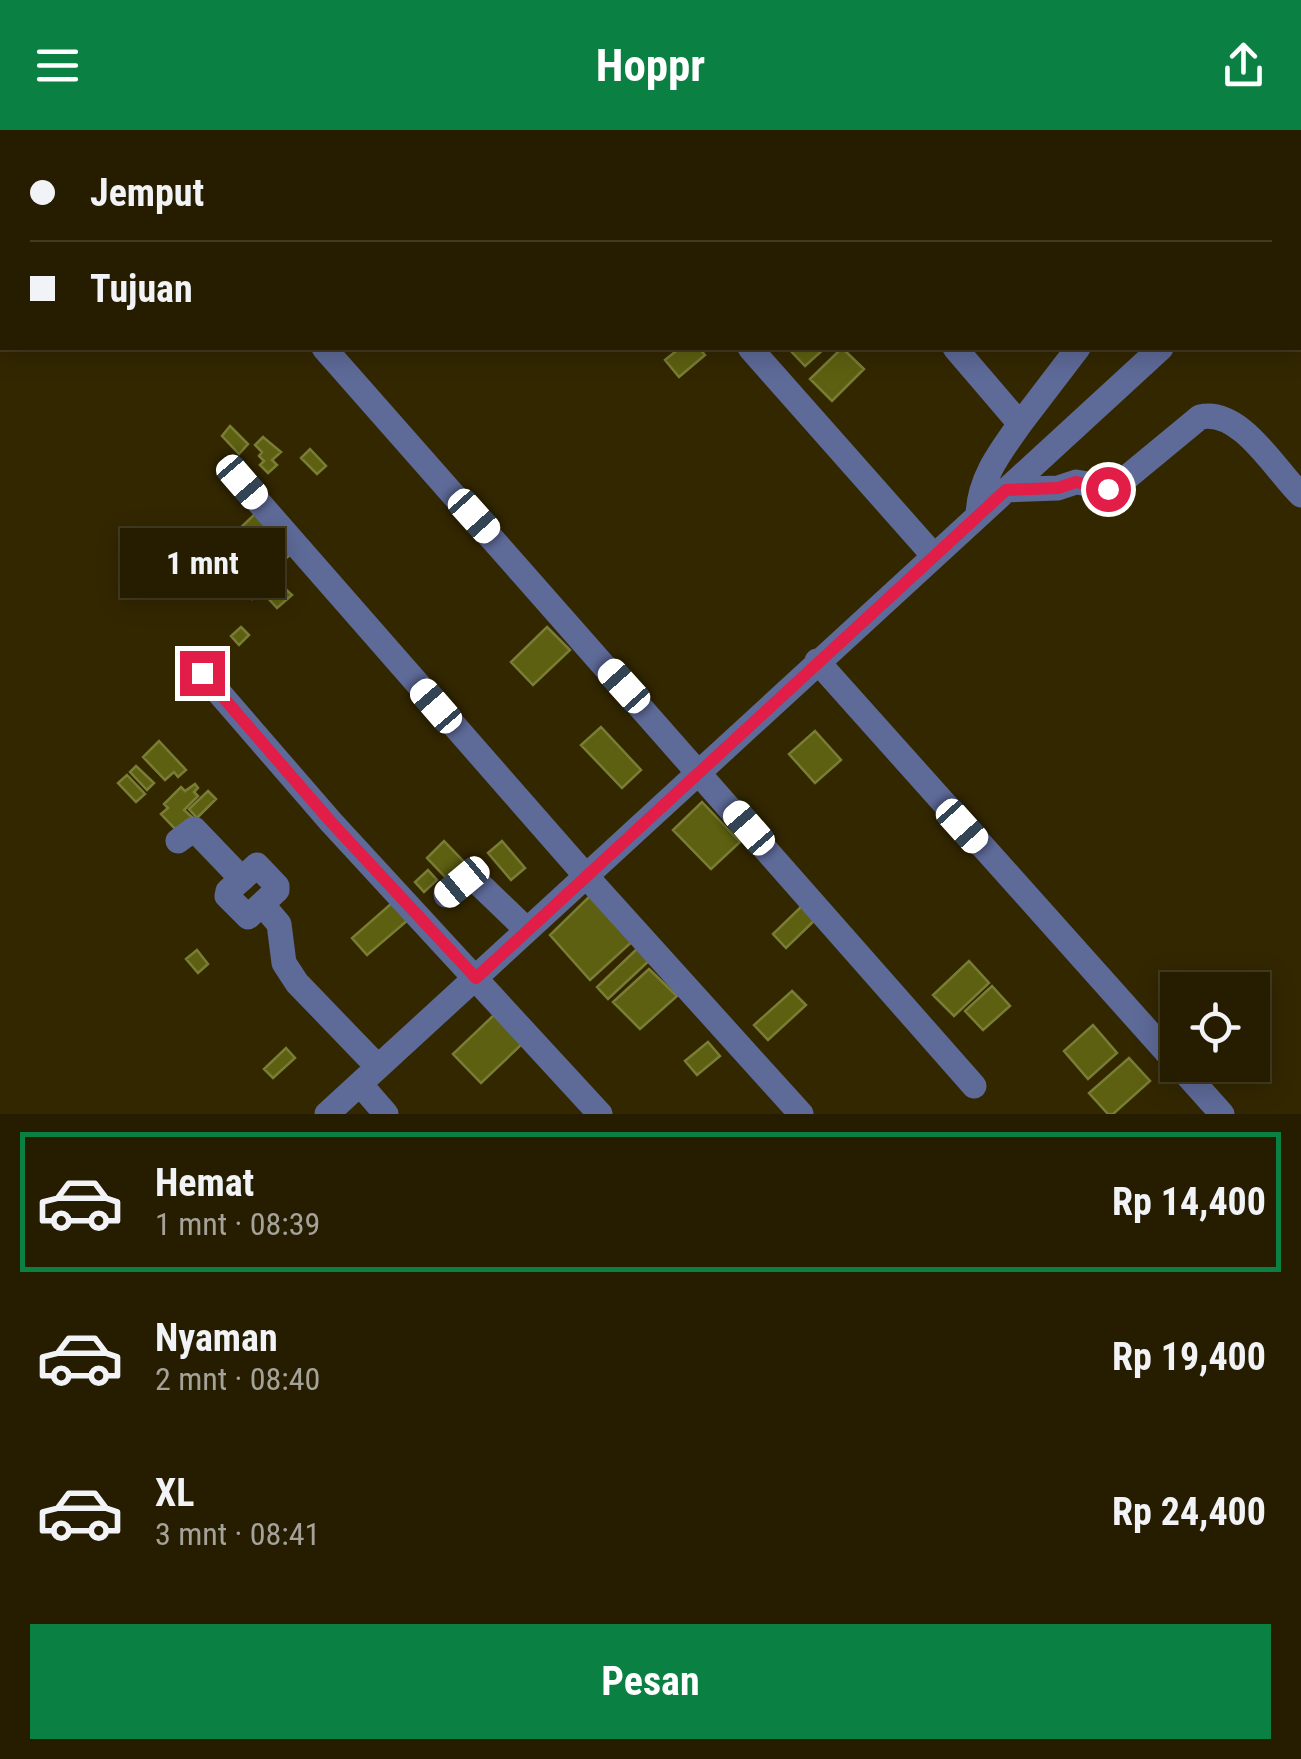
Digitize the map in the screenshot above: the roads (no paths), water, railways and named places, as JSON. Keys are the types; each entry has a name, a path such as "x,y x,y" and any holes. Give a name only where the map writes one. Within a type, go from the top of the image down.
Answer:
{"street":[{"path":"326,350 974,1086"},
{"path":"752,350 934,556"},
{"path":"957,350 1020,424"},
{"path":"978,515 984,482 1020,424 1076,350"},
{"path":"327,1114 1158,350"},
{"path":"1006,490 1058,488 1076,482 1114,488 1200,417 1212,414 1225,417 1248,436 1301,495"},
{"path":"242,482 586,876 802,1114"},
{"path":"292,582 312,564"},
{"path":"818,661 1222,1114"},
{"path":"202,673 331,822 600,1114"},
{"path":"178,841 194,829 242,879 227,896 248,917 262,904 279,924 281,954 297,983 369,1076 386,1114"},
{"path":"446,895 462,882 474,879 526,930"}]}
